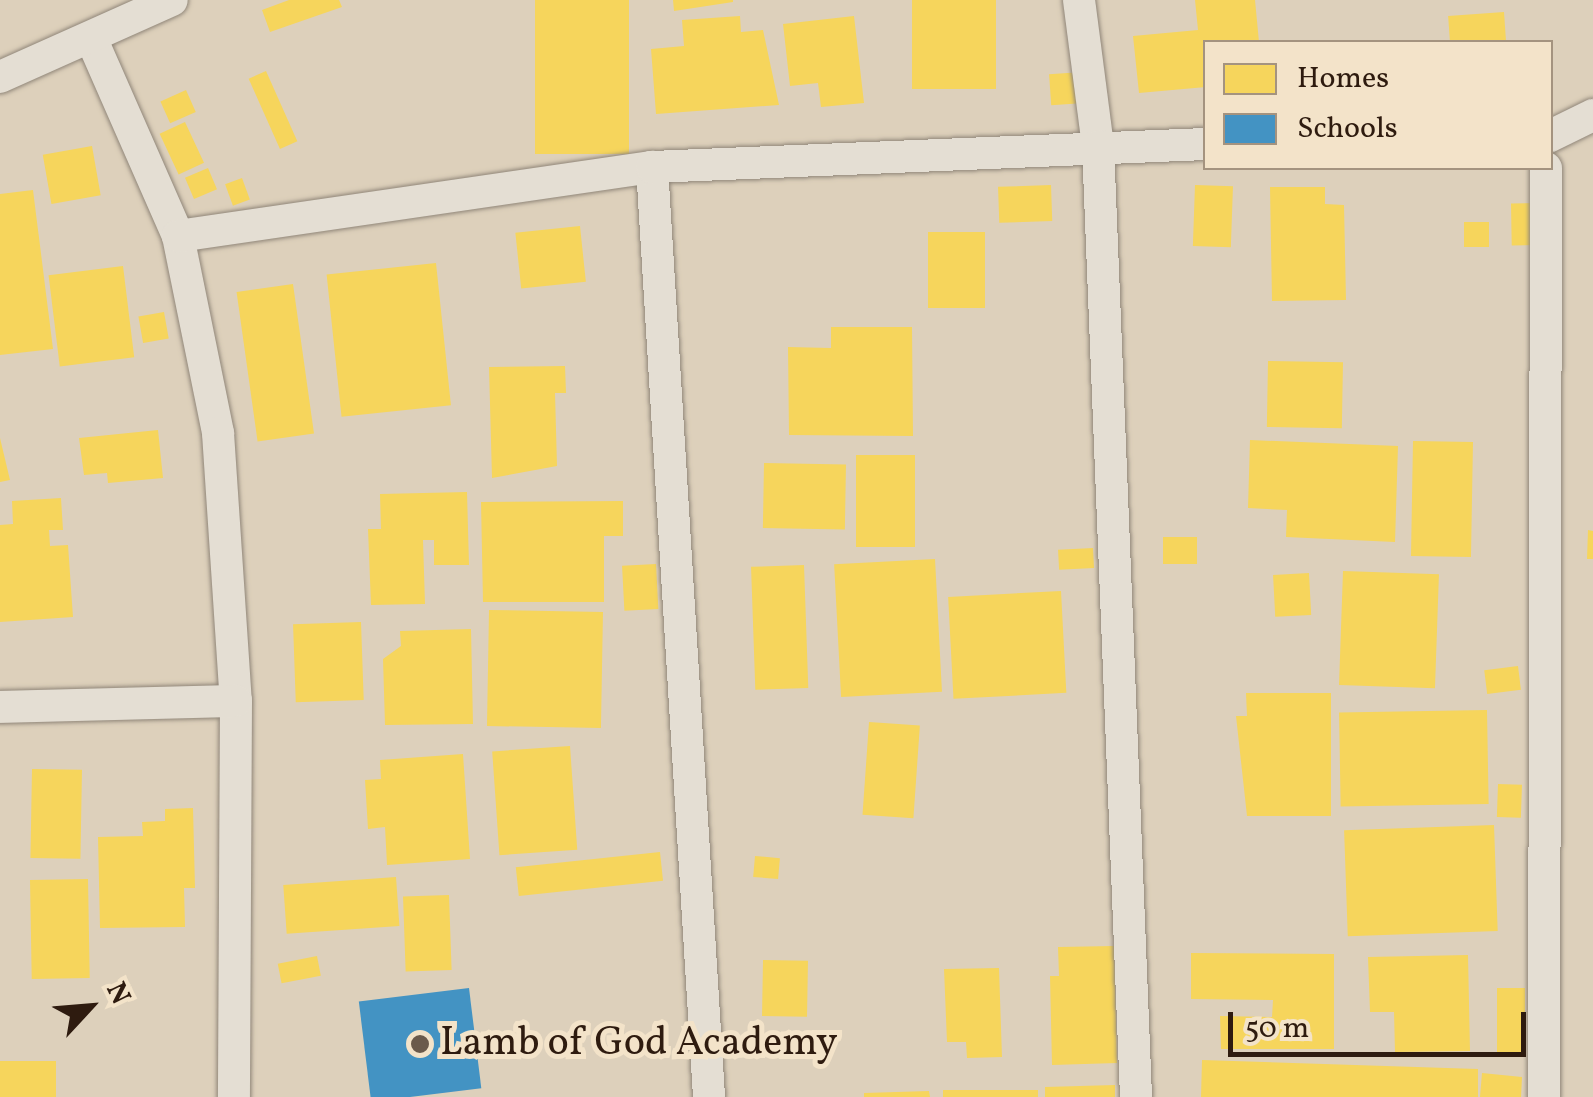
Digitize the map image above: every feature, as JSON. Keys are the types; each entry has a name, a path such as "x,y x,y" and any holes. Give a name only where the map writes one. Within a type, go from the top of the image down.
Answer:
{"street":[{"path":"0,78 92,40 172,0"},
{"path":"1080,0 1098,146 1136,1097"},
{"path":"92,40 178,236 218,433 236,701 234,1097"},
{"path":"1553,135 1593,115"},
{"path":"178,236 652,167 1203,144"},
{"path":"652,167 709,1097"},
{"path":"1544,1097 1546,170"},
{"path":"0,708 236,701"}],"building: Homes":[{"path":"289,0 339,0 342,7 270,32 262,10"},
{"path":"535,0 629,0 629,154 535,154"},
{"path":"673,0 733,0 733,2 674,11"},
{"path":"912,0 996,0 996,89 912,89"},
{"path":"1195,0 1255,0 1259,40 1203,40 1203,87 1139,93 1133,36 1198,30"},
{"path":"1504,12 1506,40 1450,40 1448,16"},
{"path":"740,16 741,32 763,30 779,105 656,114 651,49 684,46 682,20"},
{"path":"854,16 864,103 821,107 818,83 790,86 783,24"},
{"path":"266,71 297,141 280,149 249,79"},
{"path":"1082,72 1084,103 1051,105 1049,74"},
{"path":"186,90 196,112 170,123 160,101"},
{"path":"185,122 204,163 179,175 160,134"},
{"path":"92,146 101,195 51,204 43,155"},
{"path":"208,168 217,189 194,199 185,178"},
{"path":"242,178 250,200 233,206 225,184"},
{"path":"1051,185 1052,221 999,223 998,187"},
{"path":"1195,185 1233,186 1231,247 1193,246"},
{"path":"1270,187 1325,187 1325,204 1344,205 1346,300 1272,301"},
{"path":"33,190 53,349 0,355 0,194"},
{"path":"1511,203 1537,203 1538,245 1512,245"},
{"path":"1464,222 1489,222 1489,247 1464,247"},
{"path":"580,226 586,282 521,288 515,233"},
{"path":"928,232 985,232 985,308 928,308"},
{"path":"436,263 451,405 342,417 327,274"},
{"path":"123,266 134,357 60,366 49,275"},
{"path":"293,284 314,434 258,441 237,292"},
{"path":"164,312 169,339 143,343 138,317"},
{"path":"831,327 912,327 913,436 789,435 788,347 831,348"},
{"path":"1268,361 1343,362 1342,428 1267,427"},
{"path":"565,366 566,393 555,393 557,466 492,478 489,367"},
{"path":"158,430 163,478 108,483 107,473 84,475 79,438"},
{"path":"0,438 10,480 0,482"},
{"path":"1250,440 1398,446 1395,542 1286,537 1287,510 1248,508"},
{"path":"1413,441 1473,442 1471,557 1411,556"},
{"path":"856,455 915,455 915,547 856,547"},
{"path":"764,463 846,464 845,529 763,528"},
{"path":"467,492 469,565 434,565 434,540 423,540 425,604 371,605 368,529 381,529 380,494"},
{"path":"61,498 63,530 49,530 50,546 68,545 73,617 0,622 0,525 13,524 12,501"},
{"path":"623,501 623,536 604,536 604,602 483,602 481,502"},
{"path":"1588,530 1593,531 1593,559 1587,559"},
{"path":"1163,537 1197,537 1197,564 1163,564"},
{"path":"1093,548 1094,568 1059,570 1058,550"},
{"path":"935,559 942,692 841,697 834,564"},
{"path":"656,564 658,609 624,611 622,566"},
{"path":"804,565 808,688 755,690 751,567"},
{"path":"1343,571 1439,574 1435,688 1339,685"},
{"path":"1309,573 1311,615 1275,617 1273,575"},
{"path":"1061,591 1066,693 953,699 948,597"},
{"path":"489,610 603,612 601,728 487,726"},
{"path":"361,622 364,700 296,702 293,624"},
{"path":"471,629 473,724 385,725 383,659 401,646 400,631"},
{"path":"1518,666 1521,690 1487,694 1484,670"},
{"path":"1246,693 1331,693 1331,816 1247,816 1236,716 1247,716"},
{"path":"1487,710 1489,804 1341,807 1339,713"},
{"path":"869,722 920,726 913,818 863,815"},
{"path":"570,746 577,850 499,855 492,751"},
{"path":"463,754 470,859 387,865 385,827 368,829 365,780 381,779 380,760"},
{"path":"32,769 82,770 80,859 30,858"},
{"path":"1498,784 1522,785 1521,818 1497,817"},
{"path":"193,808 195,888 184,888 185,927 100,928 98,837 143,836 142,822 165,821 165,809"},
{"path":"1494,825 1498,931 1348,936 1344,830"},
{"path":"660,852 663,881 519,896 516,867"},
{"path":"755,856 780,858 778,879 753,877"},
{"path":"396,877 399,926 287,934 283,885"},
{"path":"88,879 90,978 32,979 30,880"},
{"path":"449,895 452,970 406,972 403,897"},
{"path":"1114,946 1117,1063 1052,1065 1050,976 1059,976 1058,947"},
{"path":"1191,953 1334,954 1334,1049 1221,1049 1220,1016 1272,1017 1273,1000 1191,999"},
{"path":"1468,955 1470,1051 1395,1052 1394,1012 1370,1012 1368,957"},
{"path":"317,956 321,976 282,983 278,964"},
{"path":"763,960 808,961 807,1017 762,1016"},
{"path":"999,968 1002,1057 967,1058 966,1042 947,1042 944,969"},
{"path":"1497,988 1525,988 1525,1055 1497,1055"},
{"path":"1202,1060 1478,1069 1478,1097 1201,1097"},
{"path":"0,1061 56,1061 56,1097 0,1097"},
{"path":"1482,1073 1522,1077 1521,1097 1480,1097"},
{"path":"1115,1085 1115,1097 1045,1097 1045,1087"},
{"path":"943,1090 1038,1090 1038,1097 943,1097"},
{"path":"929,1091 930,1097 864,1097 864,1093"}],"building: Schools":[{"name":"Lamb of God Academy","path":"469,988 481,1088 410,1097 371,1097 359,1002"}],"place":[{"name":"Lamb of God Academy","path":"420,1044"}]}
